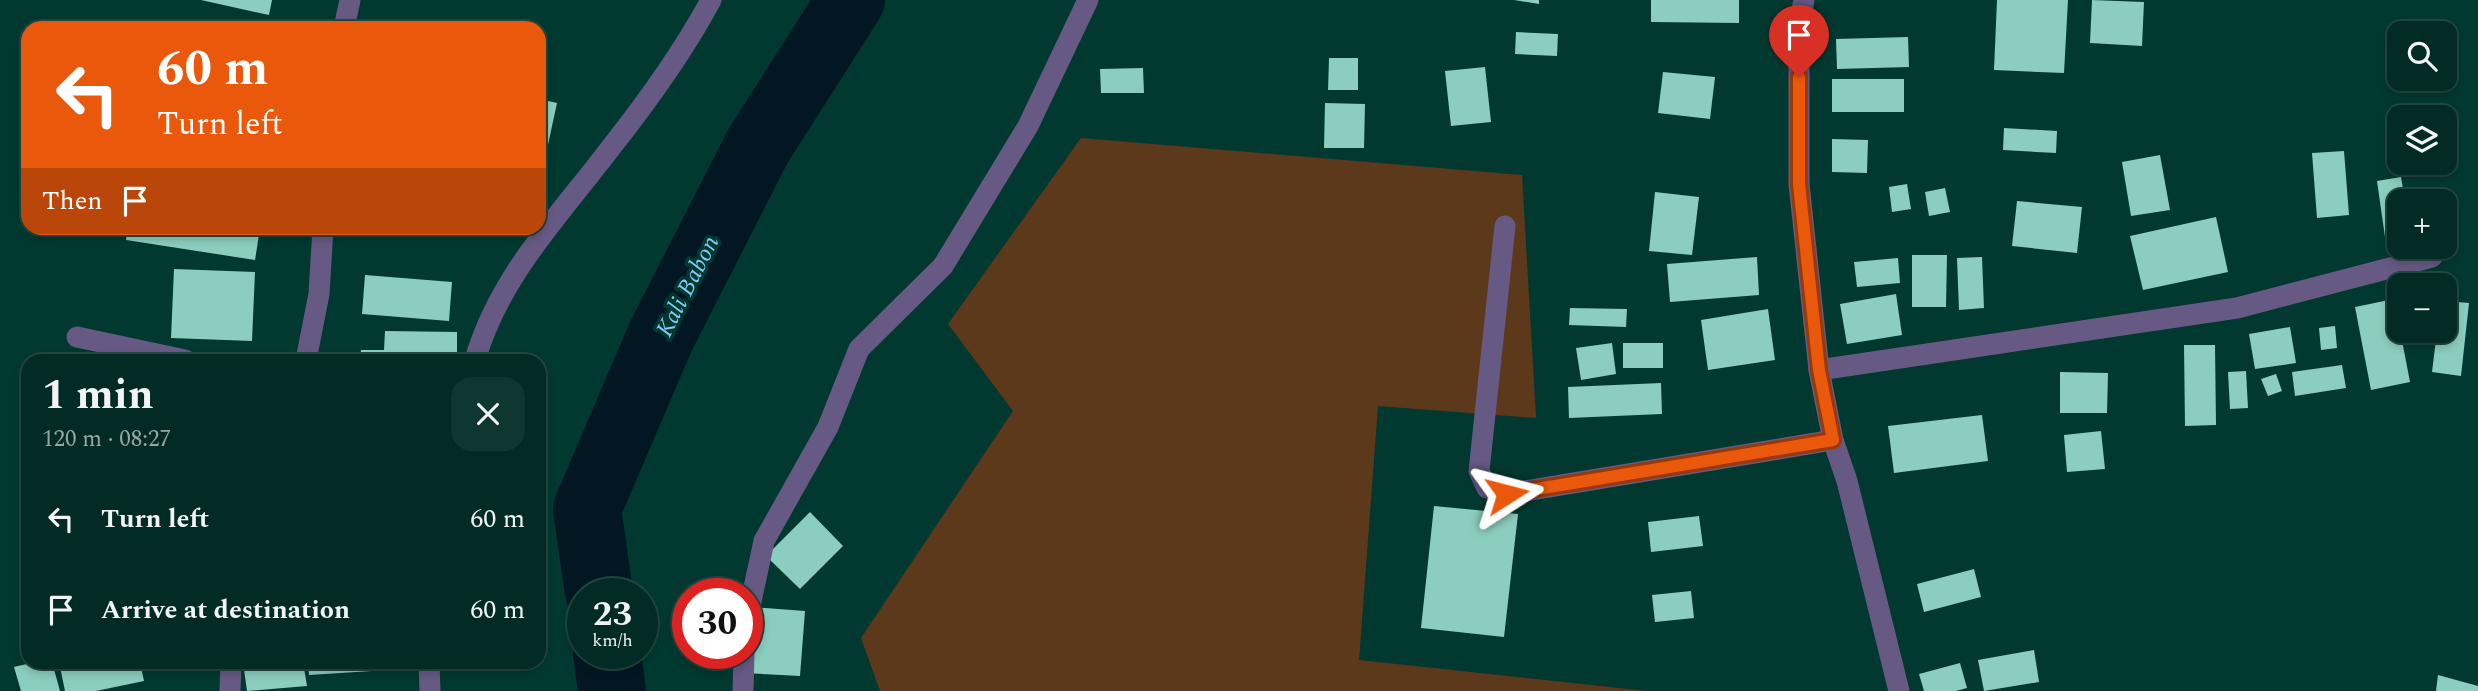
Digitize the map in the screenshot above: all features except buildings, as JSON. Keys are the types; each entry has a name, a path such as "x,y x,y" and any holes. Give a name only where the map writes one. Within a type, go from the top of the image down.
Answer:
{"street":[{"path":"346,21 350,0"},
{"path":"546,228 609,151 680,56 711,0"},
{"path":"756,578 764,541 828,427 859,349 943,266 1028,126 1088,0"},
{"path":"1804,0 1800,24 1799,184 1819,370 1833,440 1847,481 1899,691"},
{"path":"1505,226 1479,471 1487,488 1507,494 1833,440"},
{"path":"307,354 319,294 323,235"},
{"path":"477,354 494,307 541,235"},
{"path":"1819,370 2237,308 2424,259"},
{"path":"77,337 157,354"},
{"path":"230,669 230,691"},
{"path":"429,669 430,691"},
{"path":"743,691 744,669"}],"shaded area":[{"path":"1081,138 1522,175 1536,418 1378,406 1359,660 1647,691 880,691 861,638 1013,411 948,324"}],"waterway":[{"name":"Kali Babon","path":"597,578 587,509 661,336 758,146 851,0"},
{"name":"Kali Babon","path":"609,669 612,691"}],"route":[{"path":"1507,494 1833,440 1819,370 1799,184 1799,77"}]}
